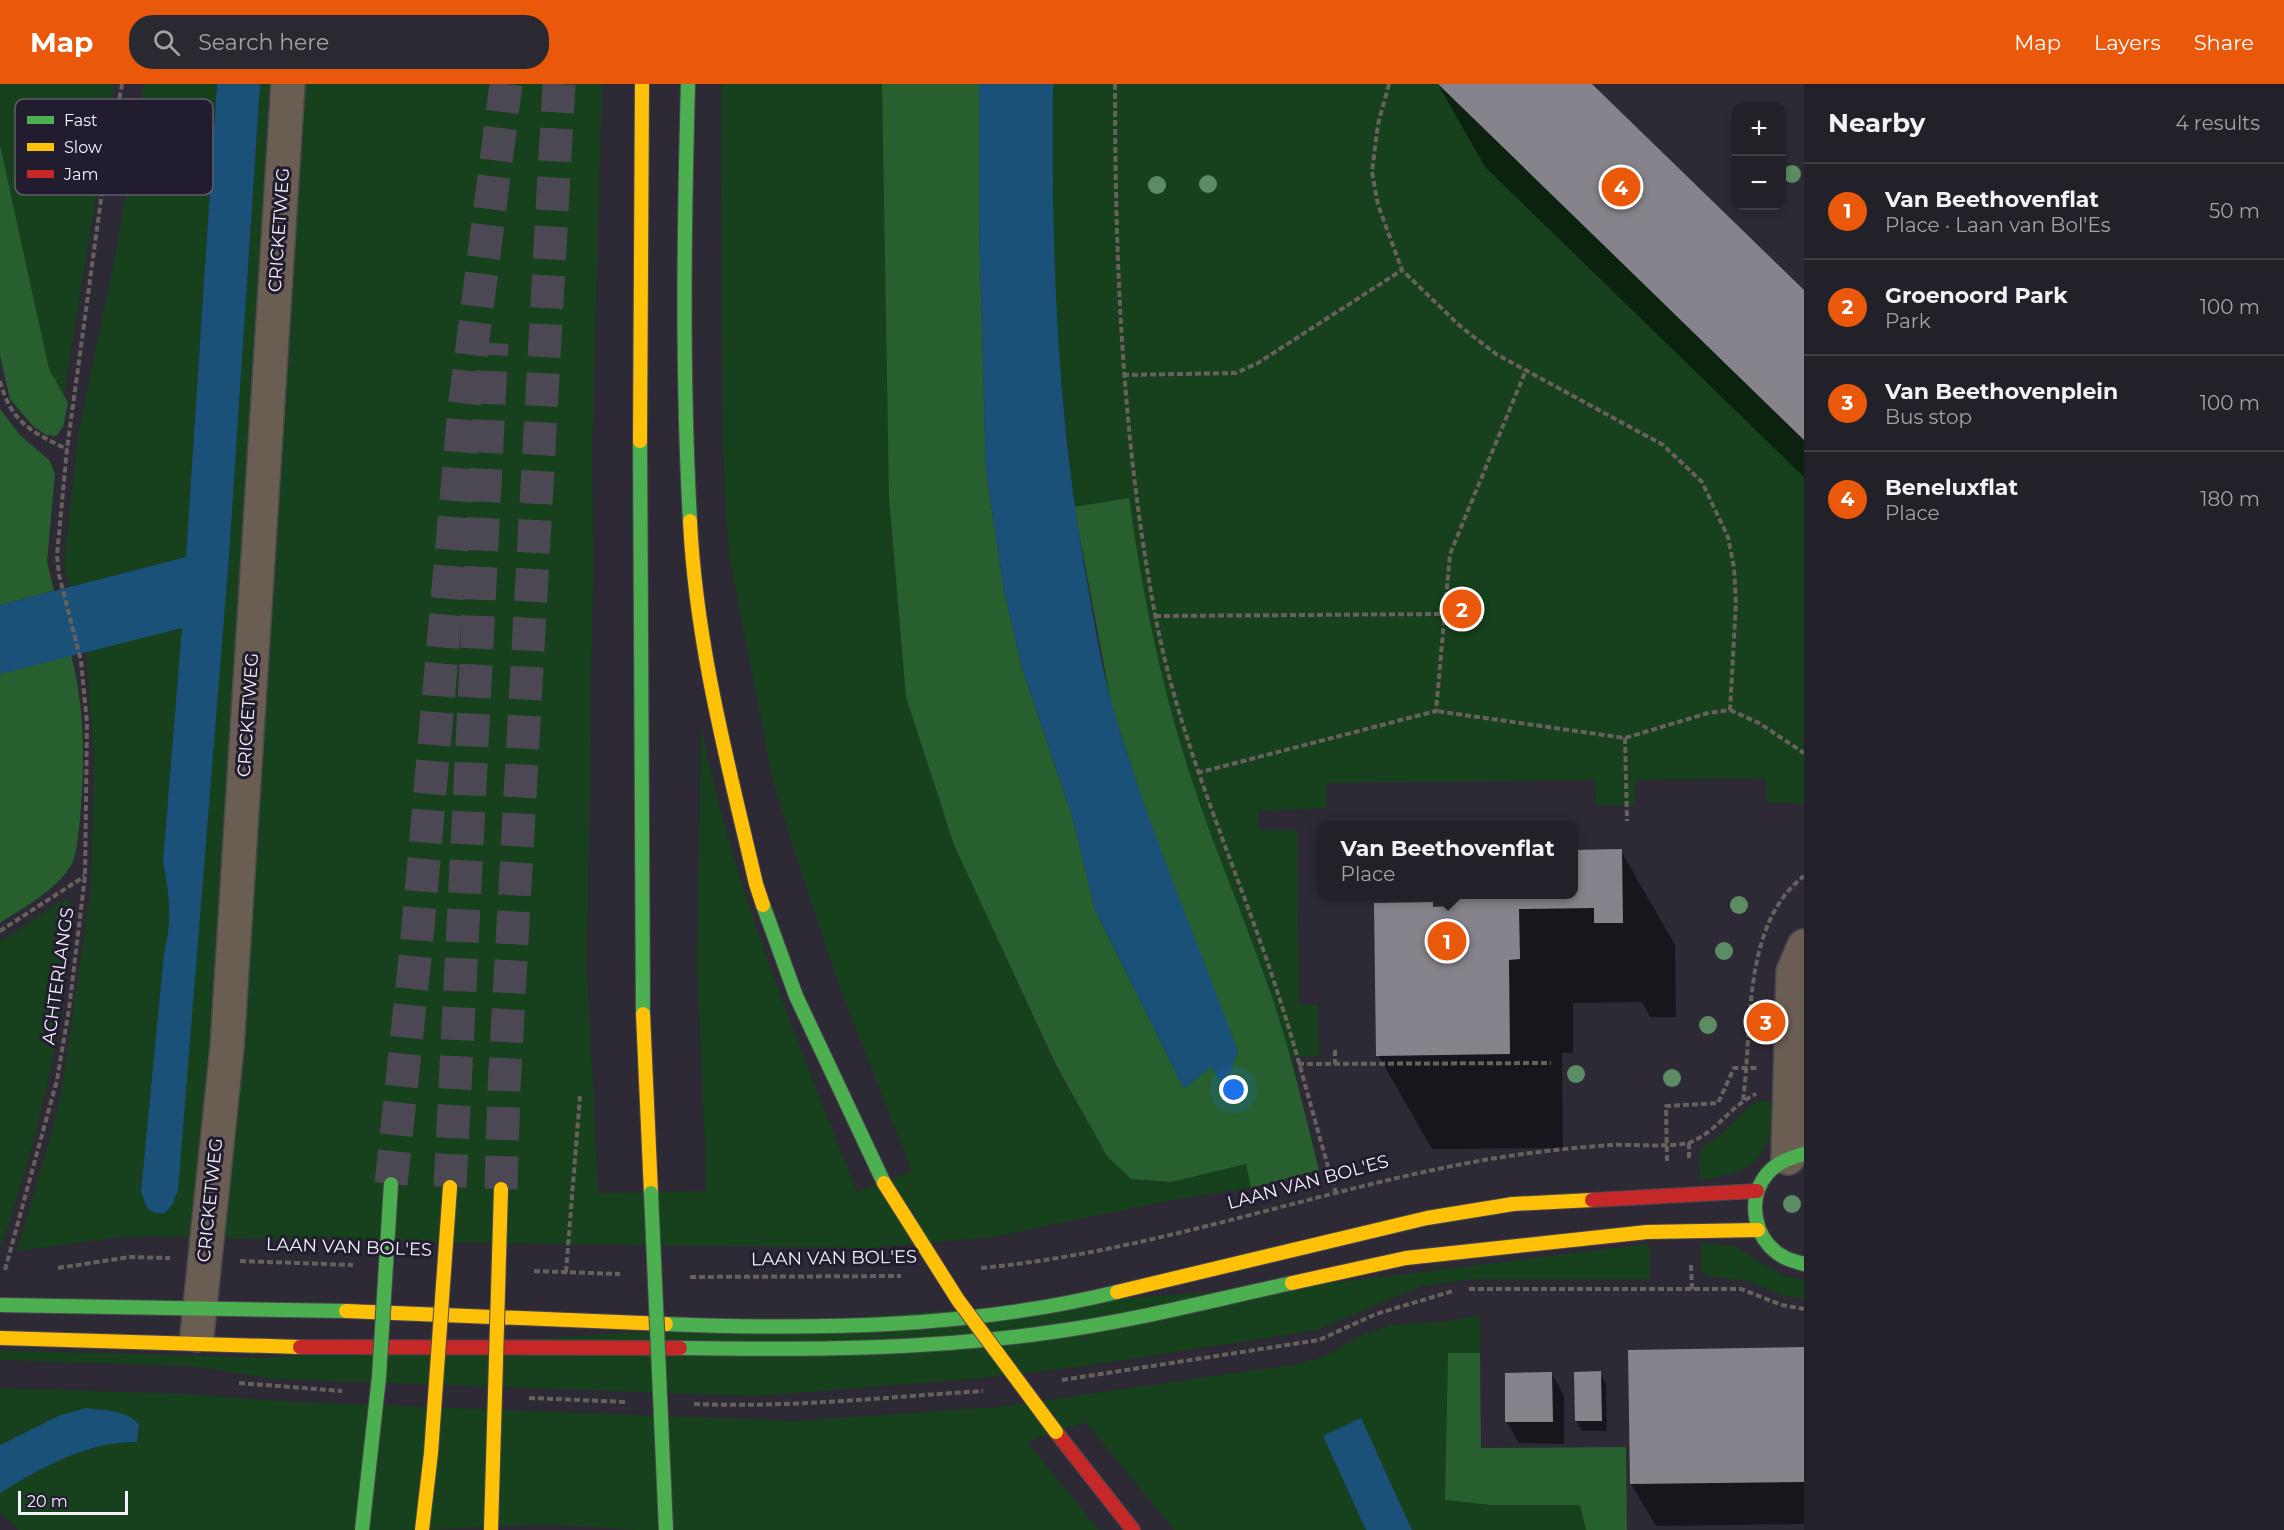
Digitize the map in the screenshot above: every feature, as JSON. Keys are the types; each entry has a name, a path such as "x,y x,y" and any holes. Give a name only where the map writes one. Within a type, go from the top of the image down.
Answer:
{"main road":[{"path":"642,84 639,564 641,955 666,1530"},
{"path":"688,84 684,228 686,449 692,561 706,672 756,884 796,996 884,1183 958,1300 1056,1432 1133,1530"},
{"path":"1796,1156 1769,1172 1757,1191 1754,1204 1758,1230 1766,1244 1778,1255 1792,1262 1804,1264"},
{"path":"362,1530 379,1377 391,1184"},
{"path":"422,1530 431,1453 450,1187"},
{"path":"491,1530 501,1189"},
{"path":"0,1305 313,1310 725,1326 824,1327 928,1323 1051,1308 1427,1218 1514,1204 1757,1191"},
{"path":"0,1338 196,1346 812,1350 913,1346 1052,1332 1149,1314 1406,1258 1647,1232 1758,1230"}],"street":[{"name":"CRICKETWEG","path":"196,1346 227,1048 288,84"},
{"path":"1796,1156 1789,1068 1792,972 1804,946"}],"path":[{"name":"ACHTERLANGS","path":"119,99 122,84"},
{"path":"1115,84 1115,227 1123,375 1137,497 1155,616 1197,773 1281,1000 1336,1193"},
{"path":"1389,84 1378,124 1372,172 1378,205 1402,270 1461,327 1496,354 1663,445 1702,482 1728,537 1734,568 1736,603 1730,710"},
{"name":"ACHTERLANGS","path":"15,1272 5,1273 57,1080 69,1009 85,876 87,723 81,661 58,575 57,555 67,449 102,195"},
{"path":"1123,375 1236,373 1258,363 1402,270"},
{"path":"1436,711 1450,554 1526,370"},
{"path":"0,381 6,404 30,432 67,449"},
{"path":"1155,616 1446,614"},
{"path":"1197,773 1436,711 1625,738 1708,713 1730,710 1759,723 1804,753"},
{"path":"1625,738 1627,821"},
{"path":"0,931 85,876"},
{"path":"1335,1050 1335,1064"},
{"path":"1298,1064 1551,1063"},
{"path":"1667,1195 1666,1106 1718,1103 1734,1068 1789,1068"},
{"path":"566,1272 570,1192 580,1096"},
{"name":"LAAN VAN BOL'ES","path":"978,1269 1128,1246 1424,1171 1510,1156 1610,1145 1689,1143 1710,1133 1743,1100"},
{"name":"LAAN VAN BOL'ES","path":"48,1270 130,1257 365,1265"},
{"path":"532,1271 625,1275"},
{"name":"LAAN VAN BOL'ES","path":"684,1277 880,1278 912,1275"},
{"path":"1509,1289 1741,1289 1782,1305 1804,1309"}],"green space":[{"path":"0,84 114,84 112,99 15,99 15,195 96,195 64,394 68,403 49,369 0,145"},
{"path":"144,84 217,84 213,145 213,99 142,99"},
{"path":"260,84 602,84 592,448 593,566 587,968 598,1193 707,1191 697,966 701,726 730,845 768,962 857,1192 912,1171 838,983 773,781 729,555 723,448 721,84 882,84 889,498 906,697 954,845 1055,1065 1107,1156 1106,502 1074,507 1055,316 1052,200 1053,84 1438,84 1804,440 1804,804 1767,802 1766,778 1635,780 1635,805 1596,805 1595,780 1326,783 1326,808 1259,811 1259,830 1297,830 1299,1004 1318,1005 1319,1056 1291,1057 1319,1170 1251,1188 1173,1200 992,1237 871,1248 147,1236 120,1237 17,1251 55,1121 64,1076 91,888 94,760 86,650 182,627 163,861 169,918 141,1192 156,1213 165,1213 172,1205 229,556"},
{"path":"882,84 979,84 979,222 986,471 1004,590 1022,668 1072,816 1095,910 1184,1089 1211,1067 1224,1085 1238,1052 1148,818 1111,702 1074,507 1129,498 1147,606 1171,712 1192,781 1274,1003 1319,1170 1251,1188 1246,1164 1171,1182 1131,1179 1107,1156 1056,1065 954,845 906,697 889,498"},
{"path":"0,145 49,369 68,403 63,427 56,436 46,435 33,426 10,399 0,355"},
{"path":"126,195 210,195 186,557 70,587 64,565 78,436"},
{"path":"0,409 20,435 50,461 55,474 47,561 54,591 0,605"},
{"path":"71,655 76,676 83,742 81,807 74,857 65,874 49,890 0,923 0,674"},
{"path":"66,898 72,904 70,938 62,1007 50,1074 33,1141 0,1248 0,942"},
{"path":"1759,1101 1777,1102 1765,1149 1747,1167 1734,1173 1700,1180 1699,1160 1703,1146 1719,1136 1744,1111"},
{"path":"1701,1243 1734,1246 1781,1275 1804,1280 1804,1299 1782,1295 1748,1281 1707,1276 1701,1270"},
{"path":"1649,1244 1650,1279 1474,1279 1422,1286 1317,1330 1084,1366 982,1378 755,1396 276,1379 192,1366 0,1360 0,1350 264,1358 1315,1285"},
{"path":"1480,1315 1480,1353 1448,1354 1445,1500 1491,1505 1580,1505 1586,1530 1412,1530 1361,1419 1323,1436 1366,1530 1174,1530 1086,1422 1027,1442 1099,1530 639,1530 546,1524 421,1530 19,1530 0,1512 0,1493 32,1474 83,1451 119,1443 137,1442 58,1416 0,1445 0,1388 185,1394 293,1402 794,1421 998,1407 1297,1364 1323,1357 1362,1335 1391,1325 1443,1322"},
{"path":"1448,1353 1480,1353 1481,1448 1626,1447 1627,1530 1586,1530 1580,1505 1491,1505 1445,1500"}],"water":[{"path":"217,84 260,84 229,556 178,1190 172,1205 165,1213 156,1213 148,1209 141,1192 169,918 163,861 182,628 0,674 0,605 186,557 210,195 213,195"},
{"path":"979,84 1053,84 1055,273 1063,399 1069,462 1098,646 1112,704 1140,792 1238,1052 1224,1086 1211,1067 1184,1089 1095,910 1072,816 1022,668 1004,590 986,471 979,222"},
{"path":"86,1408 122,1413 134,1420 139,1425 137,1442 101,1446 83,1451 32,1474 0,1493 0,1445 58,1416"},
{"path":"1361,1418 1412,1530 1366,1530 1323,1436"}],"building":[{"path":"1438,84 1592,84 1804,290 1804,440"},
{"path":"1622,849 1623,923 1594,923 1594,908 1519,909 1520,959 1509,960 1510,1054 1376,1056 1374,903 1433,902 1433,907 1449,906 1449,899 1578,899 1578,850"},
{"path":"1804,1347 1804,1482 1630,1484 1628,1350"},
{"path":"1601,1371 1602,1421 1575,1421 1574,1372"},
{"path":"1552,1372 1553,1422 1505,1422 1505,1373"}],"tunnel":[{"path":"391,1184 416,949 464,409 506,84"},
{"path":"501,1189 504,1088 559,84"},
{"path":"450,1187 492,343"}],"traffic: fast":[{"path":"688,84 684,302 690,521"},
{"path":"640,441 643,1014"},
{"path":"763,905 796,996 884,1183"},
{"path":"1804,1154 1779,1163 1767,1174 1760,1184 1755,1207 1759,1230 1772,1249 1787,1259 1804,1264"},
{"path":"362,1530 379,1377 391,1184"},
{"path":"651,1193 666,1530"},
{"path":"680,1348 866,1348 1006,1338 1113,1322 1292,1283"},
{"path":"666,1324 780,1327 950,1320 1062,1304 1117,1292"},
{"path":"0,1305 346,1311"}],"traffic: slow":[{"path":"640,441 642,84"},
{"path":"690,521 693,567 706,659 735,794 763,905"},
{"path":"643,1014 651,1193"},
{"path":"884,1183 958,1300 1056,1432"},
{"path":"422,1530 431,1453 450,1187"},
{"path":"491,1530 501,1189"},
{"path":"1117,1292 1427,1218 1513,1204 1592,1200"},
{"path":"1292,1283 1406,1258 1647,1232 1758,1230"},
{"path":"346,1311 666,1324"},
{"path":"0,1338 300,1347"}],"traffic: jam":[{"path":"1592,1200 1757,1191"},
{"path":"300,1347 680,1348"},
{"path":"1056,1432 1133,1530"}],"place":[{"name":"Beneluxflat","path":"1621,187"},
{"name":"Groenoord Park","path":"1462,609"},
{"name":"Van Beethovenflat","path":"1447,941"},
{"name":"Van Beethovenplein","path":"1766,1022"}]}
